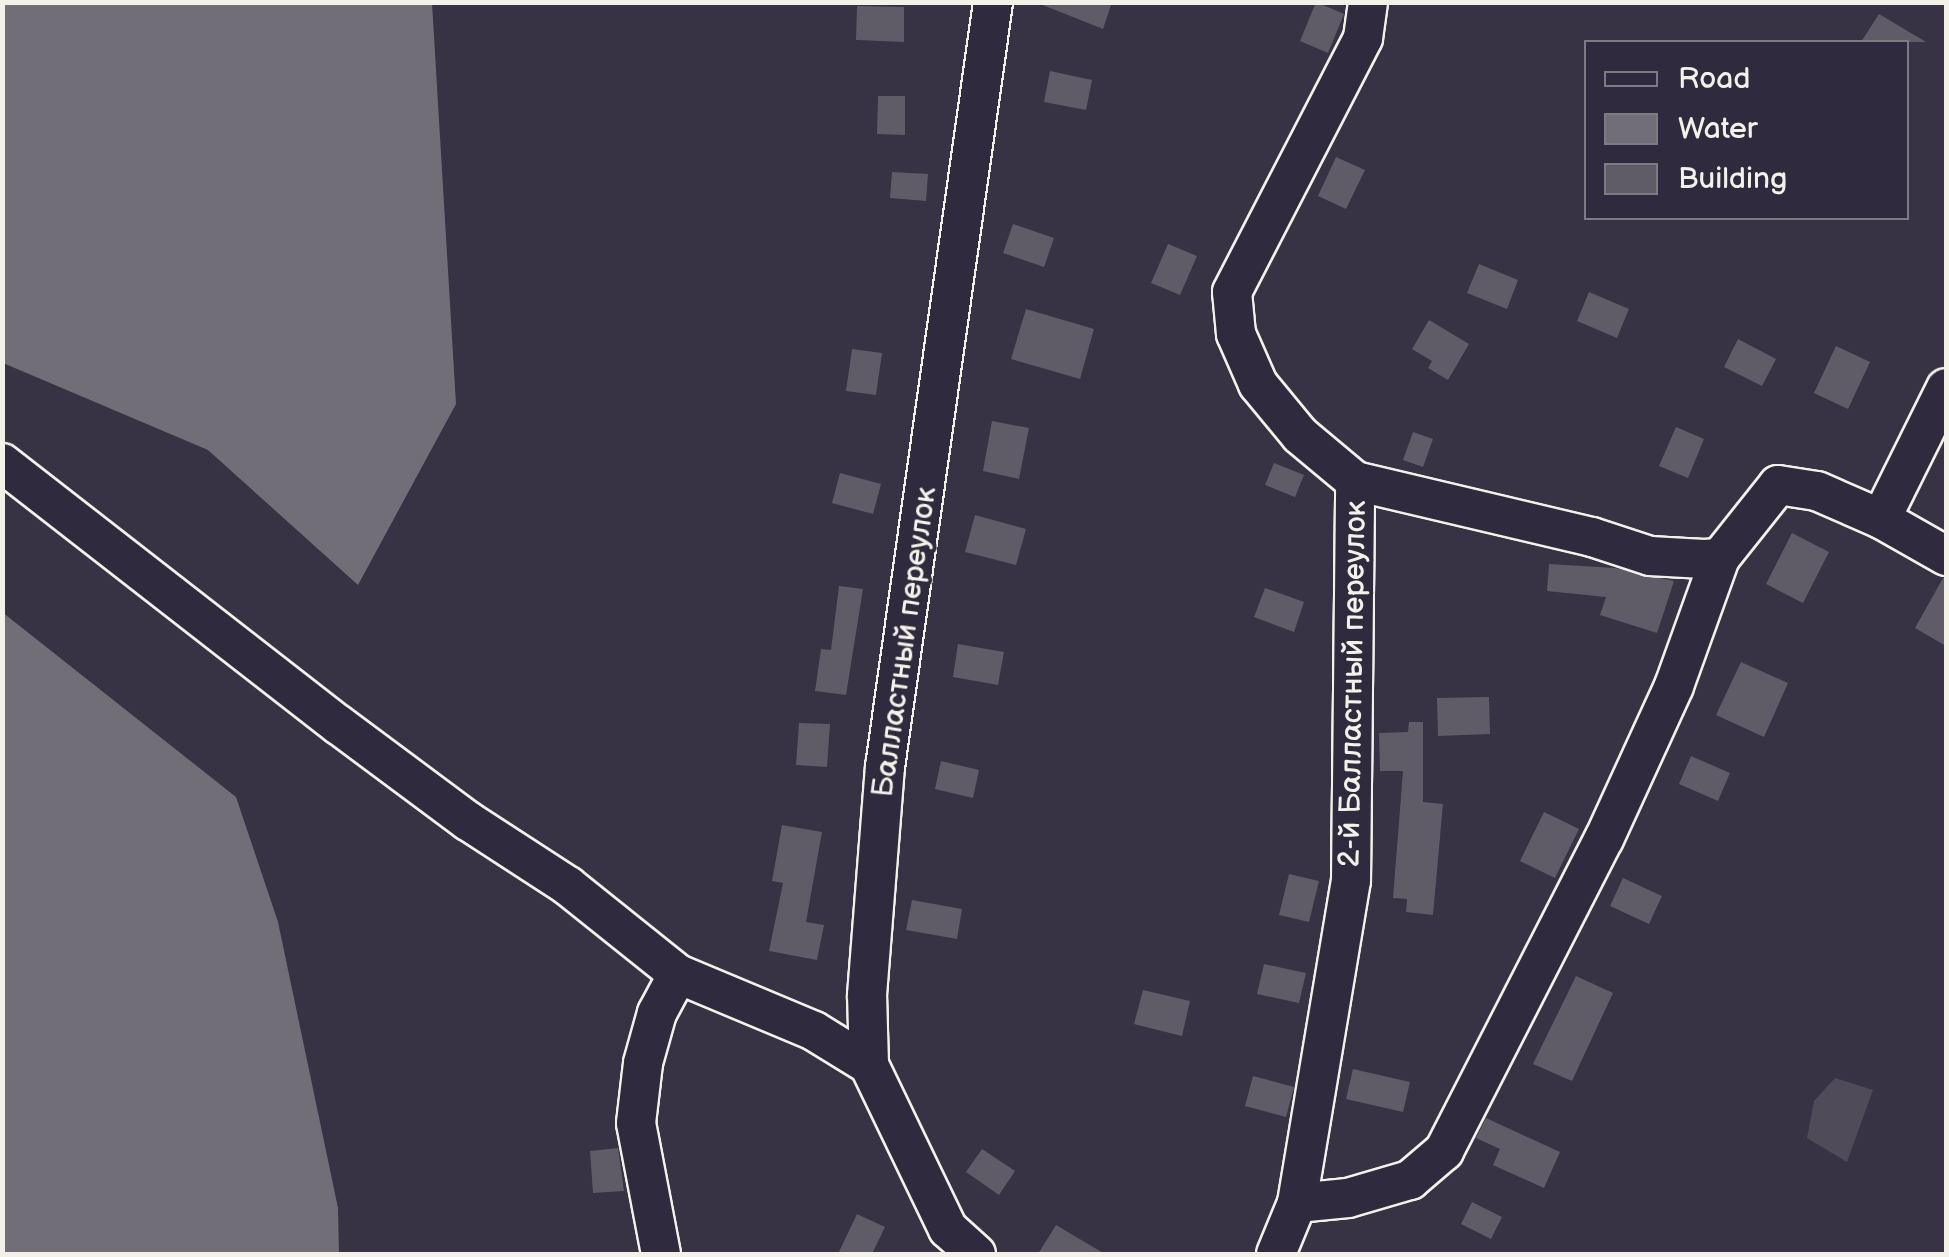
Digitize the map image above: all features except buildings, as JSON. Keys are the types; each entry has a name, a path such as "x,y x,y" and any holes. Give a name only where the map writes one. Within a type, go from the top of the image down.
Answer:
{"street":[{"name":"Балластный переулок","path":"976,1254 948,1229 869,1065 867,994 885,766 993,2"},
{"name":"2-й Балластный переулок","path":"1276,1254 1297,1203 1351,881 1356,481 1300,435 1258,384 1236,334 1232,292 1350,66 1363,38 1368,2"},
{"path":"1882,519 1946,388"},
{"path":"2,462 339,725 468,821 568,886 678,974 814,1031 869,1065"},
{"path":"1356,481 1592,538 1650,556 1720,558"},
{"path":"1297,1203 1348,1198 1410,1180 1444,1152 1604,839 1674,686 1720,558 1778,485 1818,491 1882,519 1946,556"},
{"path":"661,1254 636,1123 643,1063 657,1013 678,974"}],"shaded area":[{"path":"1835,1078 1873,1090 1847,1162 1807,1138 1814,1101"}],"water":[{"path":"2,3 432,3 456,404 358,585 208,450 3,363"},
{"path":"2,612 236,797 278,922 338,1208 339,1254 3,1254"}]}
